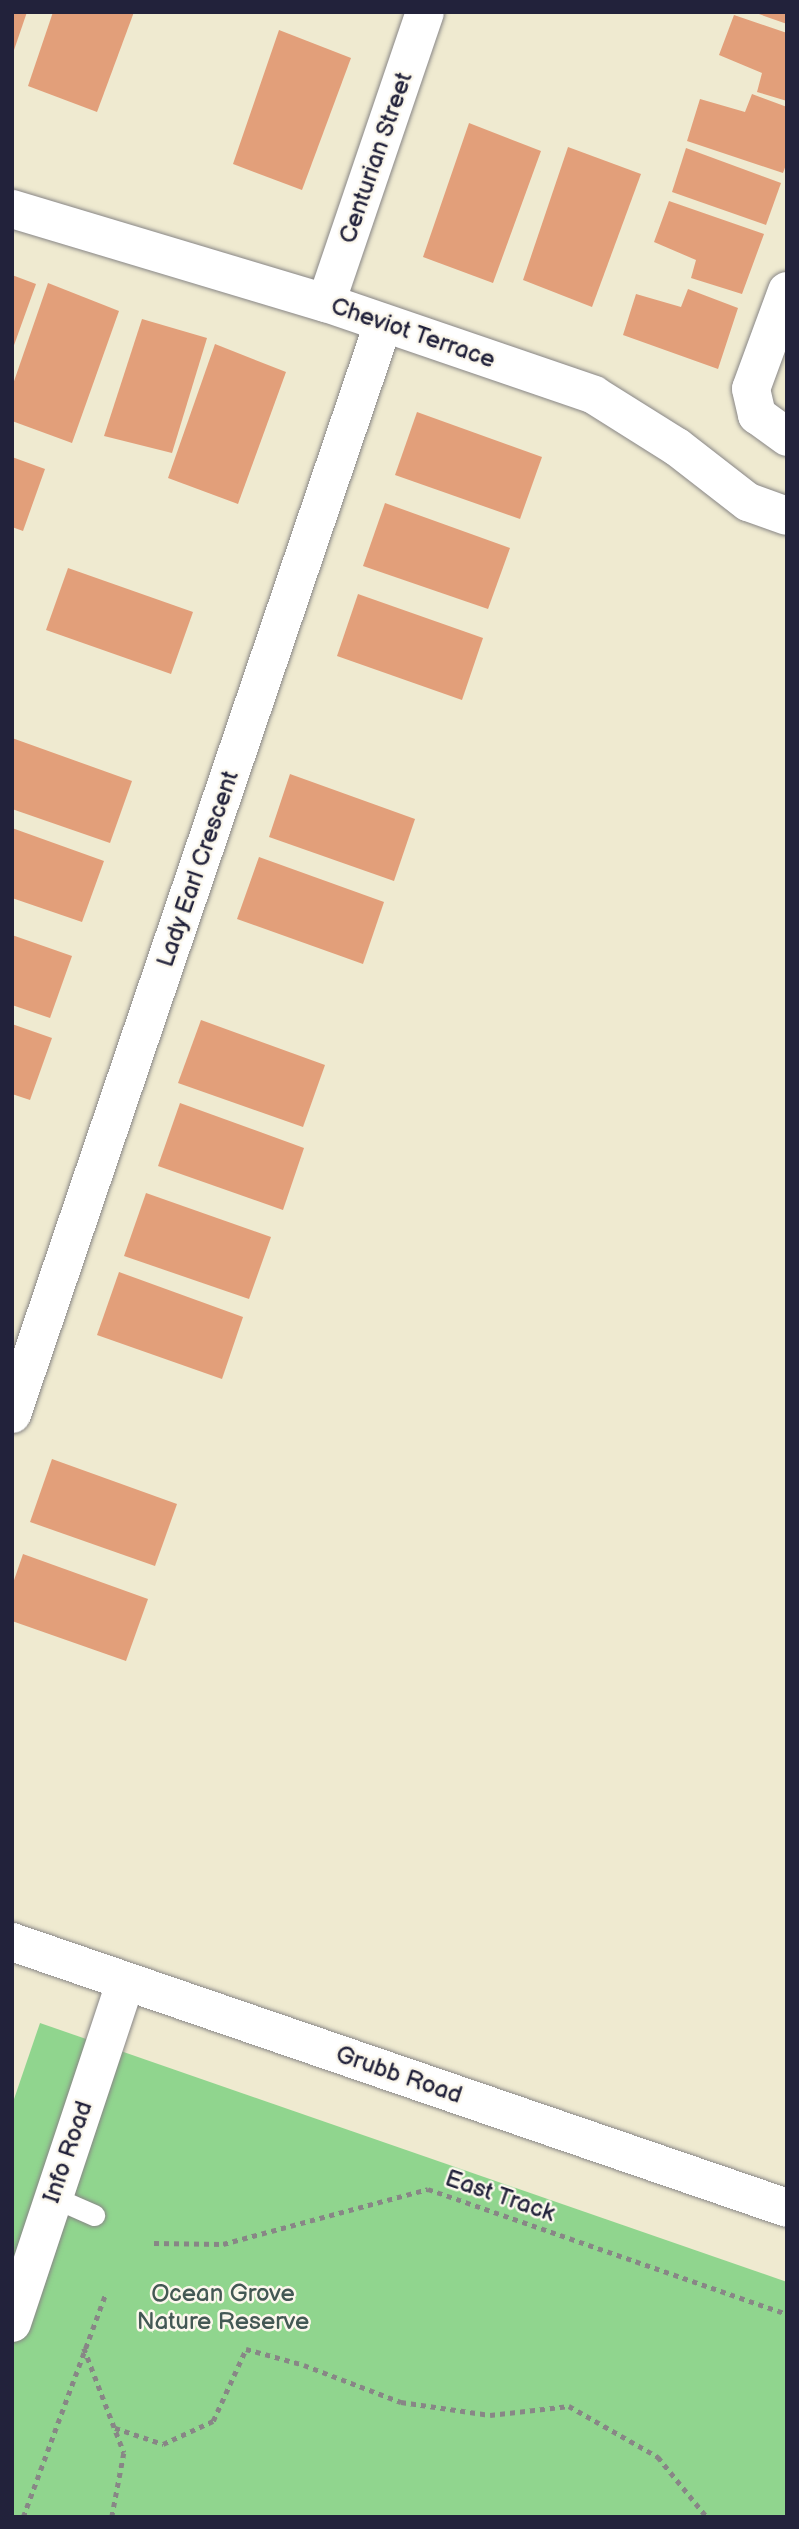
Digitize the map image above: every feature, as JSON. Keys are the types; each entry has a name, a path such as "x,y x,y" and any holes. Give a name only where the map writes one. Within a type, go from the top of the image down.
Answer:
{"street":[{"name":"Centurian Street","path":"326,303 425,12"},
{"name":"Cheviot Terrace","path":"12,209 326,303 594,395 677,447 748,502 787,516"},
{"path":"787,291 751,389 757,415 787,437"},
{"name":"Lady Earl Crescent","path":"12,1414 383,324"},
{"name":"Grubb Road","path":"12,1942 787,2208"},
{"name":"Info Road","path":"12,2323 126,1981"}],"lane":[{"path":"53,2197 94,2215"}],"path":[{"name":"East Track","path":"154,2243 223,2244 428,2189 787,2314"},
{"path":"23,2517 106,2293"},
{"path":"84,2348 124,2453 112,2517"},
{"path":"115,2428 163,2444 213,2421 246,2349 304,2365 401,2402 490,2415 569,2406 658,2457 707,2517"}],"green space":[{"name":"Ocean Grove Nature Reserve","path":"40,2023 787,2282 787,2517 12,2517 12,2105"}],"building":[{"path":"12,12 27,12 13,53 12,53"},
{"path":"53,12 134,12 97,112 28,86"},
{"path":"787,12 787,24 756,13"},
{"path":"734,15 787,33 787,101 757,92 762,73 719,55"},
{"path":"279,30 351,58 302,190 233,164"},
{"path":"752,94 787,107 787,162 783,173 687,141 700,99 745,112"},
{"path":"469,123 541,151 493,283 423,257"},
{"path":"568,147 641,174 592,307 523,280"},
{"path":"686,148 781,183 766,225 672,192"},
{"path":"669,201 764,234 742,294 691,278 696,260 654,242"},
{"path":"12,275 36,284 13,348 12,348"},
{"path":"48,283 119,311 72,443 12,421 12,387"},
{"path":"688,289 738,308 718,369 623,335 636,294 681,307"},
{"path":"142,319 207,338 172,453 104,436"},
{"path":"215,344 286,372 238,504 168,478"},
{"path":"417,412 542,457 520,519 395,475"},
{"path":"12,457 45,469 23,531 12,527"},
{"path":"385,503 510,548 488,609 363,566"},
{"path":"68,568 193,612 171,674 46,630"},
{"path":"358,594 483,638 462,700 337,656"},
{"path":"12,738 132,781 110,843 12,809"},
{"path":"290,774 415,819 394,881 269,837"},
{"path":"12,828 104,861 82,922 12,898"},
{"path":"259,857 384,902 363,964 237,919"},
{"path":"12,935 72,956 50,1018 12,1005"},
{"path":"201,1020 325,1065 303,1127 178,1083"},
{"path":"12,1024 52,1038 30,1100 12,1094"},
{"path":"180,1103 304,1148 283,1210 158,1166"},
{"path":"146,1193 271,1237 249,1299 124,1256"},
{"path":"119,1272 243,1317 222,1379 97,1335"},
{"path":"52,1459 177,1504 155,1566 30,1522"},
{"path":"23,1554 148,1599 126,1661 12,1621 12,1586"}]}
